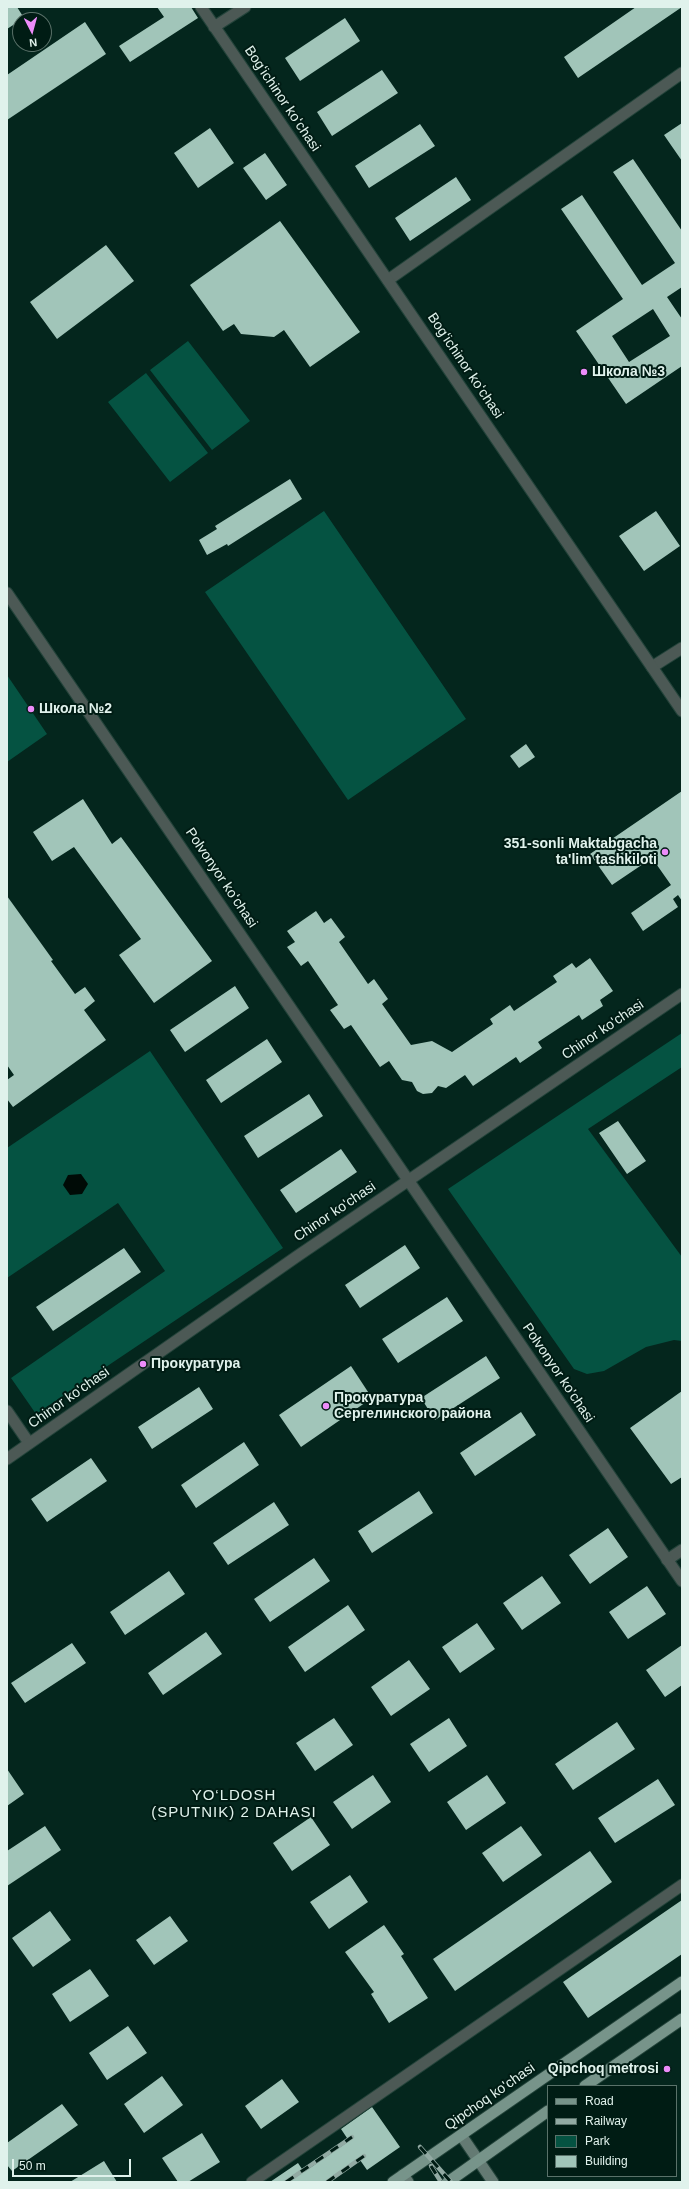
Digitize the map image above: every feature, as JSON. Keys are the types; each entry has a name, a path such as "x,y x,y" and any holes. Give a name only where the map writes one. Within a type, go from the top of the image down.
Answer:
{"main road":[{"name":"Qipchoq ko'chasi","path":"393,2182 406,2179 461,2136 682,1982"},
{"path":"586,2085 682,2019"},
{"path":"448,2182 547,2112"},
{"path":"461,2136 493,2182"}],"street":[{"path":"201,7 214,27 245,7"},
{"name":"Bogʻichinor koʻchasi","path":"214,27 682,711"},
{"path":"388,280 682,72"},
{"name":"Polvonyor koʻchasi","path":"7,593 410,1180"},
{"path":"652,668 682,648"},
{"name":"Chinor ko'chasi","path":"7,1459 296,1257 682,994"},
{"name":"Polvonyor ko'chasi","path":"410,1180 682,1581"},
{"path":"7,1411 29,1444"},
{"path":"667,1560 682,1550"},
{"path":"252,2182 682,1885"}],"green space":[{"path":"188,341 250,421 212,450 150,370"},
{"path":"146,373 208,453 170,482 108,402"},
{"path":"324,511 466,719 348,800 205,592"},
{"path":"7,675 47,734 7,762"},
{"path":"682,1033 682,1067 588,1129 682,1257 682,1341 674,1340 646,1347 604,1371 587,1374 574,1369 448,1189"},
{"path":"150,1051 283,1248 36,1414 11,1378 165,1271 118,1203 7,1278 7,1148"}],"shaded area":[{"path":"81,1174 88,1184 82,1194 70,1195 63,1185 68,1175"}],"building":[{"path":"7,7 17,7 20,12 12,12 12,26 7,29"},
{"path":"157,7 191,7 198,18 130,62 119,46 164,17"},
{"path":"636,7 682,7 578,78 564,57"},
{"path":"345,18 360,41 300,81 285,58"},
{"path":"85,22 106,54 7,120 7,75 41,52 52,52 52,44"},
{"path":"382,70 398,93 332,136 317,112"},
{"path":"682,123 682,161 664,135"},
{"path":"420,124 435,146 369,188 355,166"},
{"path":"210,128 234,163 198,188 174,153"},
{"path":"265,153 287,185 266,200 243,168"},
{"path":"633,159 682,231 682,287 667,297 682,319 682,366 626,404 576,331 623,299 561,209 582,195 642,285 675,263 613,172","holes":["653,309 670,336 629,362 612,336"]},
{"path":"456,177 471,200 410,241 395,218"},
{"path":"280,221 360,332 310,367 284,330 274,337 241,334 234,324 223,331 190,285"},
{"path":"106,245 134,281 57,339 30,302"},
{"path":"290,479 302,499 228,546 227,544 207,555 199,540 217,529 215,526"},
{"path":"656,511 680,546 644,571 619,536"},
{"path":"526,744 535,757 519,768 510,756"},
{"path":"682,791 682,901 678,895 673,899 678,907 643,931 631,913 671,885 652,858 612,885 590,854"},
{"path":"83,799 112,844 121,837 212,961 154,1003 119,955 141,939 74,847 52,861 33,832"},
{"path":"7,896 53,960 51,961 75,994 85,987 95,1001 84,1010 106,1040 13,1107 7,1099 7,1080 14,1075 7,1065"},
{"path":"316,911 324,923 331,918 345,937 339,942 368,984 374,979 388,999 382,1004 411,1045 432,1041 452,1052 493,1024 490,1019 510,1005 514,1011 557,982 553,976 572,963 576,968 590,958 613,991 600,1000 603,1006 582,1020 579,1015 538,1042 542,1048 520,1063 516,1057 473,1086 465,1075 446,1088 438,1086 432,1093 423,1094 417,1091 412,1082 402,1080 389,1061 380,1067 351,1025 344,1029 330,1010 338,1005 308,961 301,966 287,947 295,942 287,931"},
{"path":"235,986 249,1008 185,1052 170,1030"},
{"path":"267,1039 282,1062 221,1103 206,1080"},
{"path":"309,1094 323,1116 258,1158 244,1136"},
{"path":"618,1121 646,1161 627,1174 599,1133"},
{"path":"341,1149 357,1172 296,1213 280,1190"},
{"path":"405,1245 420,1268 360,1308 345,1285"},
{"path":"124,1248 141,1272 53,1331 36,1307"},
{"path":"447,1297 463,1321 398,1363 382,1339"},
{"path":"486,1356 500,1378 435,1420 421,1398"},
{"name":"Прокуратура Сергелинского района","path":"351,1366 372,1398 301,1447 279,1415"},
{"path":"199,1387 213,1409 152,1449 138,1427"},
{"path":"682,1391 682,1477 671,1484 630,1428"},
{"path":"521,1412 536,1435 475,1476 460,1453"},
{"path":"244,1442 259,1465 196,1508 181,1485"},
{"path":"91,1458 107,1481 47,1522 31,1499"},
{"path":"419,1491 433,1513 372,1553 358,1531"},
{"path":"274,1502 289,1525 228,1565 213,1543"},
{"path":"608,1528 628,1557 590,1584 569,1555"},
{"path":"314,1558 330,1581 270,1622 254,1599"},
{"path":"169,1571 185,1594 125,1635 110,1612"},
{"path":"542,1576 561,1603 522,1630 503,1603"},
{"path":"647,1586 666,1614 628,1639 609,1612"},
{"path":"348,1605 365,1630 305,1672 288,1647"},
{"path":"477,1623 495,1649 460,1673 442,1647"},
{"path":"206,1632 222,1654 163,1695 148,1673"},
{"path":"72,1643 86,1663 25,1703 11,1683"},
{"path":"682,1645 682,1685 665,1697 646,1670"},
{"path":"409,1660 430,1689 391,1716 371,1687"},
{"path":"334,1718 353,1745 315,1771 296,1743"},
{"path":"449,1718 467,1746 429,1772 410,1744"},
{"path":"617,1722 635,1749 573,1790 555,1764"},
{"path":"7,1769 24,1794 7,1806"},
{"path":"373,1775 391,1802 352,1829 333,1802"},
{"path":"487,1775 506,1803 466,1830 447,1802"},
{"path":"658,1779 675,1805 615,1843 598,1818"},
{"path":"311,1817 330,1845 292,1871 273,1843"},
{"path":"45,1826 61,1850 7,1886 7,1851"},
{"path":"521,1826 542,1855 503,1882 482,1853"},
{"path":"590,1851 612,1882 455,1991 433,1959"},
{"path":"350,1875 368,1902 329,1929 310,1902"},
{"path":"682,1900 682,1954 588,2018 563,1982"},
{"path":"50,1911 71,1940 33,1967 12,1938"},
{"path":"170,1916 188,1941 154,1965 136,1940"},
{"path":"384,1925 404,1954 401,1956 428,1998 389,2023 371,1994 374,1992 345,1952"},
{"path":"90,1969 109,1996 70,2022 52,1994"},
{"path":"128,2026 147,2053 107,2080 89,2053"},
{"path":"162,2076 183,2105 144,2133 124,2104"},
{"path":"282,2079 299,2102 261,2129 245,2106"},
{"path":"62,2104 78,2125 12,2171 7,2165 7,2143"},
{"path":"372,2107 400,2147 367,2170 360,2160 328,2182 270,2182 298,2163 304,2172 349,2141 341,2129"},
{"path":"202,2133 220,2162 188,2182 178,2182 162,2158"},
{"path":"104,2161 117,2182 70,2182"}],"railway":[{"path":"286,2182 352,2137"},
{"path":"420,2147 451,2182"},
{"path":"327,2182 364,2156"},
{"path":"431,2166 441,2182"}],"place":[{"name":"Школа №3","path":"584,372"},
{"name":"Школа №2","path":"31,709"},
{"name":"351-sonli Maktabgacha ta'lim tashkiloti","path":"665,852"},
{"name":"Прокуратура","path":"143,1364"},
{"name":"Прокуратура Сергелинского района","path":"326,1406"},
{"name":"Qipchoq metrosi","path":"667,2069"}],"district":[{"name":"YO‘LDOSH (SPUTNIK) 2 DAHASI","path":"234,1804"}]}
